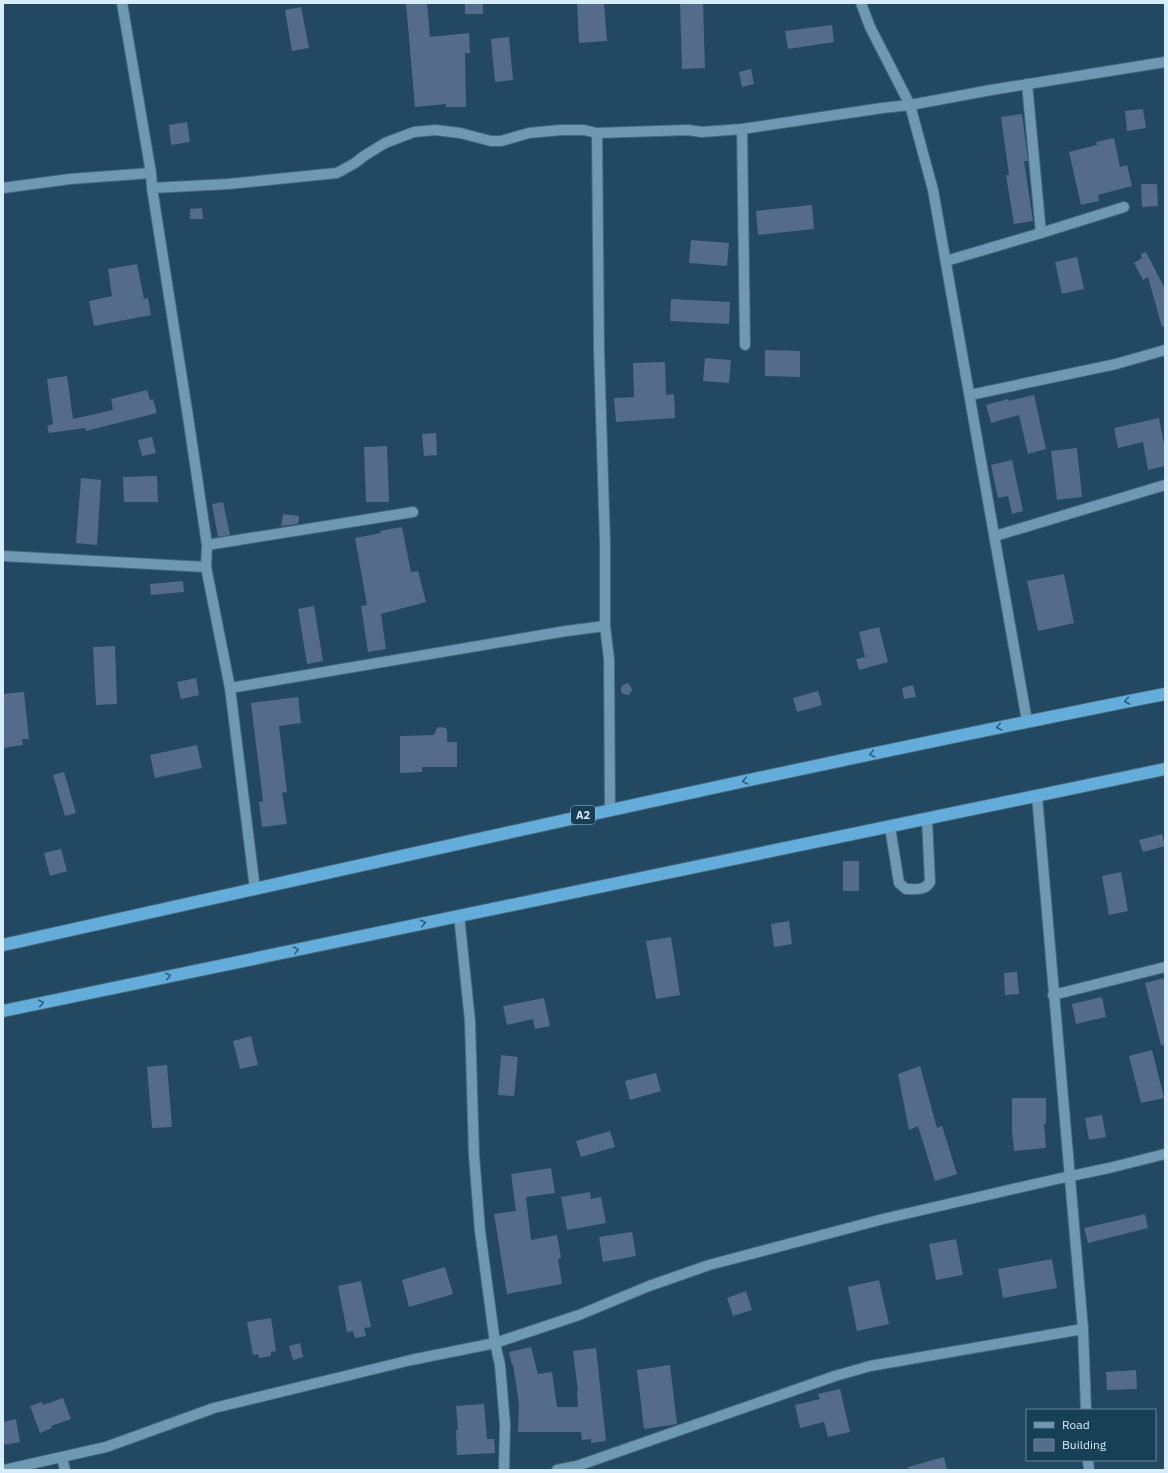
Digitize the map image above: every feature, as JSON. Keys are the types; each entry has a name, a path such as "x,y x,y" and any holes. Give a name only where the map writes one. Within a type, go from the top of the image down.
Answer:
{"highway":[{"name":"A2","path":"3,945 610,809 1027,721 1165,694"},
{"path":"3,1011 1165,769"}],"street":[{"path":"122,3 151,173 152,188 189,423 207,545 206,567 230,688 255,889"},
{"path":"861,3 870,28 910,105 933,190 1027,721"},
{"path":"152,188 235,184 337,173 385,143 414,132 435,130 460,133 491,141 502,141 528,134 561,130 584,130 597,133 688,130 702,132 742,129 910,105 1027,84 1165,62"},
{"path":"1027,84 1041,233"},
{"path":"742,129 744,345"},
{"path":"597,133 599,351 605,542 605,626 609,658 610,809"},
{"path":"3,188 70,179 151,173"},
{"path":"946,261 1124,207"},
{"path":"970,395 1116,364 1165,350"},
{"path":"995,536 1165,485"},
{"path":"207,545 414,512"},
{"path":"3,556 206,567"},
{"path":"230,688 605,626"},
{"path":"1037,796 1083,1329 1086,1409"},
{"path":"890,827 899,883 906,889 924,888 928,886 930,882 927,819"},
{"path":"459,915 470,1021 474,1155 480,1231 495,1343 500,1365 505,1424 504,1470"},
{"path":"1053,995 1165,967"},
{"path":"4,1470 106,1447 214,1408 411,1360 495,1343 579,1315 649,1286 709,1265 883,1219 1165,1154"},
{"path":"557,1470 577,1466 813,1383 870,1366 1083,1329"},
{"path":"62,1458 66,1470"}],"building":[{"path":"406,3 427,3 430,37 469,33 470,53 465,53 466,107 446,107 446,104 415,107"},
{"path":"465,3 483,3 483,14 465,14"},
{"path":"577,3 604,3 607,41 579,43"},
{"path":"680,3 703,3 705,68 682,69"},
{"path":"301,7 309,48 292,51 285,10"},
{"path":"832,25 834,42 788,49 785,31"},
{"path":"509,37 513,80 495,82 491,39"},
{"path":"751,69 754,84 742,87 739,72"},
{"path":"1143,109 1146,128 1127,131 1125,111"},
{"path":"1022,114 1028,161 1024,161 1033,221 1014,224 1006,175 1009,175 1001,117"},
{"path":"187,122 190,142 171,145 169,125"},
{"path":"1114,138 1120,167 1127,165 1132,186 1098,195 1099,201 1081,205 1069,152 1097,145 1096,142"},
{"path":"1141,184 1157,184 1158,206 1142,207"},
{"path":"812,205 814,229 758,235 756,211"},
{"path":"202,208 203,219 190,219 190,209"},
{"path":"691,240 729,243 727,266 689,263"},
{"path":"1146,252 1165,289 1165,326 1162,327 1148,277 1143,280 1134,263 1142,258 1141,254"},
{"path":"1077,257 1084,289 1062,294 1055,262"},
{"path":"137,264 144,299 148,298 151,315 94,326 89,301 112,296 108,269"},
{"path":"671,299 730,302 729,324 670,321"},
{"path":"765,350 800,351 800,377 765,376"},
{"path":"705,358 731,360 729,383 703,381"},
{"path":"665,362 666,395 674,394 675,418 616,422 614,398 634,397 633,363"},
{"path":"67,376 73,419 113,410 111,399 147,390 150,400 153,399 157,413 86,431 85,428 49,433 47,426 53,424 47,379"},
{"path":"1034,395 1046,449 1028,454 1019,415 991,423 986,405 1008,399 1009,401"},
{"path":"1159,418 1165,450 1165,466 1148,470 1143,442 1118,448 1114,428"},
{"path":"436,433 437,455 424,456 422,434"},
{"path":"152,437 156,453 142,456 138,440"},
{"path":"387,446 389,502 366,502 364,447"},
{"path":"1077,448 1082,497 1057,500 1051,451"},
{"path":"1012,460 1023,511 1012,514 1008,496 998,498 991,465"},
{"path":"157,476 158,502 124,502 123,477"},
{"path":"81,478 101,480 97,545 76,543"},
{"path":"223,502 230,535 218,537 212,504"},
{"path":"283,514 299,516 298,524 281,526"},
{"path":"402,527 411,572 418,571 426,602 381,614 386,649 368,652 361,606 367,605 355,538"},
{"path":"1064,574 1074,623 1038,631 1027,581"},
{"path":"183,581 184,592 151,595 150,584"},
{"path":"314,606 323,661 307,664 298,609"},
{"path":"879,627 888,662 859,670 856,659 865,657 859,632"},
{"path":"115,646 117,704 96,705 93,647"},
{"path":"196,678 199,695 181,699 177,682"},
{"path":"628,683 632,690 629,695 623,694 621,688 623,685"},
{"path":"913,685 916,697 904,699 902,688"},
{"path":"818,691 822,705 797,712 793,698"},
{"path":"24,692 29,739 22,739 23,745 3,748 3,694"},
{"path":"298,697 301,723 279,726 287,792 282,793 287,824 262,827 259,802 263,801 251,703"},
{"path":"437,728 446,728 447,742 457,742 457,767 422,767 422,772 400,773 400,736 434,735"},
{"path":"197,745 202,768 155,778 150,755"},
{"path":"64,772 76,813 65,816 53,775"},
{"path":"1162,834 1165,846 1143,852 1139,840"},
{"path":"61,849 67,871 50,876 44,853"},
{"path":"843,861 859,861 859,891 843,891"},
{"path":"1121,872 1128,911 1109,915 1102,876"},
{"path":"789,921 792,944 774,947 771,924"},
{"path":"671,937 680,995 656,999 646,941"},
{"path":"1017,972 1019,994 1005,995 1004,973"},
{"path":"1165,978 1165,1045 1161,1045 1145,983"},
{"path":"1102,997 1106,1017 1076,1024 1072,1004"},
{"path":"544,998 550,1026 535,1029 533,1019 507,1025 503,1006"},
{"path":"251,1036 258,1065 240,1069 233,1041"},
{"path":"1152,1050 1164,1098 1141,1103 1129,1056"},
{"path":"501,1055 518,1057 514,1096 498,1095"},
{"path":"167,1065 172,1127 152,1128 147,1067"},
{"path":"920,1066 937,1128 942,1126 957,1174 935,1181 918,1126 909,1130 898,1074"},
{"path":"656,1073 661,1091 630,1100 625,1081"},
{"path":"1012,1098 1046,1098 1046,1124 1044,1124 1046,1148 1014,1151 1012,1130"},
{"path":"1102,1115 1106,1137 1089,1140 1085,1118"},
{"path":"610,1131 615,1147 581,1157 576,1141"},
{"path":"551,1168 555,1193 526,1197 531,1240 557,1235 561,1258 558,1259 562,1284 507,1294 494,1214 516,1211 511,1174"},
{"path":"590,1192 591,1199 601,1197 606,1223 567,1230 561,1197"},
{"path":"1145,1214 1148,1228 1088,1243 1084,1228"},
{"path":"632,1232 636,1256 603,1262 599,1237"},
{"path":"956,1239 963,1275 936,1280 929,1244"},
{"path":"1052,1259 1057,1288 1003,1298 998,1269"},
{"path":"445,1267 453,1294 409,1307 402,1280"},
{"path":"879,1280 889,1324 857,1331 848,1287"},
{"path":"361,1281 371,1327 364,1328 366,1336 355,1338 353,1331 347,1332 338,1286"},
{"path":"746,1291 752,1310 733,1316 727,1298"},
{"path":"271,1318 276,1351 271,1352 271,1356 259,1358 258,1354 253,1355 247,1322"},
{"path":"300,1343 303,1357 293,1360 289,1346"},
{"path":"531,1347 538,1374 552,1372 557,1407 578,1407 578,1391 573,1351 596,1348 606,1441 591,1443 591,1439 582,1440 581,1432 518,1432 519,1404 513,1364 512,1365 509,1352"},
{"path":"670,1365 677,1424 644,1429 637,1370"},
{"path":"1136,1370 1137,1389 1107,1390 1106,1372"},
{"path":"840,1389 850,1432 828,1437 824,1422 800,1428 795,1405 820,1399 818,1394"},
{"path":"63,1398 71,1419 51,1426 52,1428 40,1433 30,1406 42,1402 43,1405"},
{"path":"484,1404 487,1439 494,1439 495,1453 457,1455 456,1430 458,1430 456,1406"},
{"path":"16,1419 20,1442 3,1445 3,1422"},
{"path":"944,1457 947,1470 909,1470 908,1467"}]}
